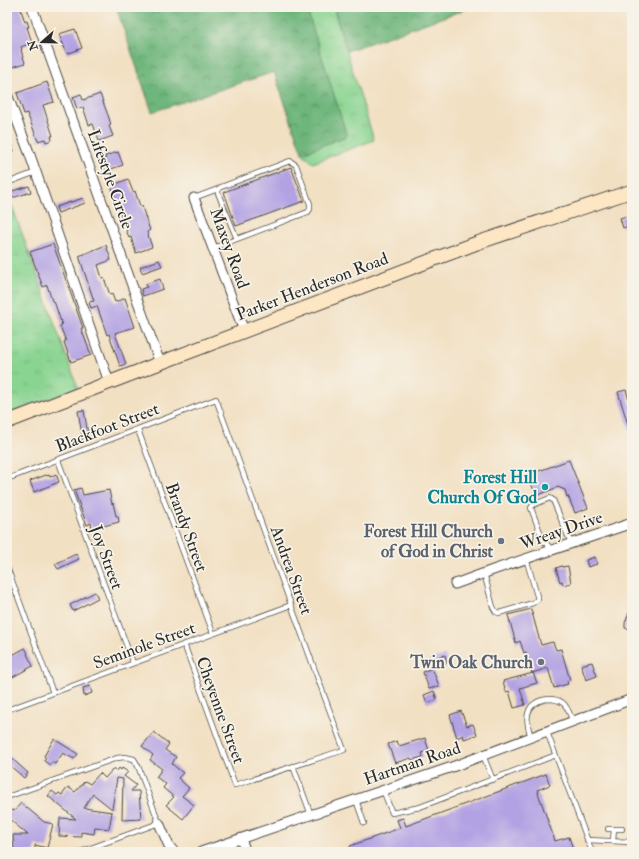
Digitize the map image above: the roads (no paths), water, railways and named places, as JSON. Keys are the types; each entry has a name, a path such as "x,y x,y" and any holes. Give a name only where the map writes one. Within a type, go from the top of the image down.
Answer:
{"street":[{"name":"Lifestyle Circle","path":"32,7 160,363"},
{"path":"7,94 36,172 109,382"},
{"name":"Parker Henderson Road","path":"7,422 477,243 632,191"},
{"name":"Maxey Road","path":"194,198 244,331"},
{"name":"Wreay Drive","path":"455,584 526,558 632,523"},
{"name":"Hartman Road","path":"201,852 356,800 483,755 632,699"},
{"path":"159,823 169,846 174,852"},
{"path":"241,839 246,852"}],"lane":[{"path":"194,198 290,161 296,165 310,204 310,209 308,212 213,248"},
{"path":"7,183 36,172"},
{"path":"218,189 218,193 236,239"},
{"name":"Blackfoot Street","path":"7,479 216,399"},
{"name":"Andrea Street","path":"216,399 344,750 293,766"},
{"name":"Brandy Street","path":"138,430 213,633"},
{"name":"Joy Street","path":"58,460 133,663"},
{"path":"552,550 543,540 531,508 533,505 550,498 553,500 571,543"},
{"path":"484,573 493,607 496,612 499,613 533,603 538,599 526,558"},
{"path":"7,568 53,693"},
{"name":"Seminole Street","path":"7,710 291,605"},
{"name":"Cheyenne Street","path":"184,644 235,785 293,766"},
{"path":"531,737 527,727 527,716 532,706 540,701 548,699 560,701 567,708 573,722"},
{"path":"547,732 592,852"},
{"path":"483,755 492,780"},
{"path":"383,790 392,813 420,808 556,755"},
{"path":"7,797 117,758 125,757 134,759 159,823 80,852"},
{"path":"293,766 311,815"},
{"path":"356,800 364,823"},
{"path":"608,829 622,829"},
{"path":"613,841 614,829"},
{"path":"588,840 632,842"}],"place":[{"name":"Forest Hill Church Of God","path":"545,487"},
{"name":"Forest Hill Church of God in Christ","path":"501,541"},
{"name":"Twin Oak Church","path":"541,662"}]}
